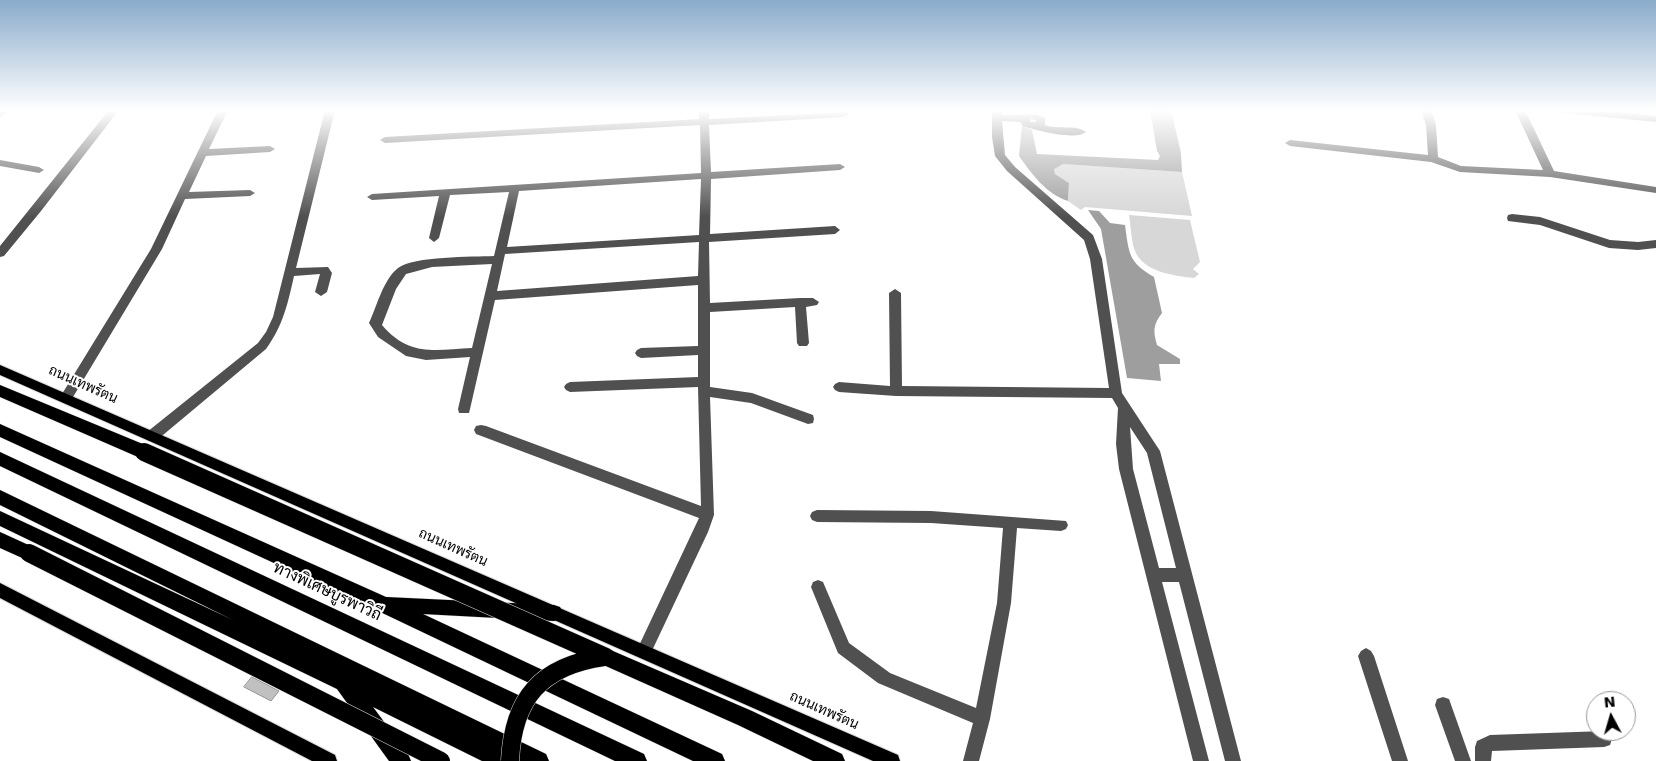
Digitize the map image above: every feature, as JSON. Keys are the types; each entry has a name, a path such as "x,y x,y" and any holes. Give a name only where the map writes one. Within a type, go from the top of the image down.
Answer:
{"highway":[{"path":"0,391 144,452 744,718 835,761"},
{"path":"0,430 380,603 715,761"},
{"name":"ทางพิเศษบูรพาวิถี","path":"0,459 637,761"},
{"path":"0,497 539,761"},
{"path":"0,518 343,682 503,761"},
{"path":"0,540 267,672 441,761"},
{"path":"380,603 554,613"},
{"path":"510,761 509,744 516,716 535,687 552,672 564,666 588,658 606,657"},
{"path":"343,682 401,761"}],"main road":[{"name":"ถนนเทพรัตน","path":"0,370 892,761"},
{"path":"0,590 329,761"}],"street":[{"path":"0,253 86,146"},
{"path":"66,398 156,249 205,146"},
{"path":"152,436 262,346 271,334 279,317 320,146"},
{"path":"644,652 701,532 706,515 708,498 705,390 705,146"},
{"path":"999,146 1000,156 1011,169 1089,238 1096,259 1116,393 1153,451 1183,575 1232,761"},
{"path":"1312,146 1433,159 1460,169 1550,174 1656,190"},
{"path":"1432,146 1433,159"},
{"path":"1537,146 1550,174"},
{"path":"201,153 270,149"},
{"path":"0,163 39,170"},
{"path":"372,197 706,174 840,167"},
{"path":"464,409 515,187"},
{"path":"434,238 446,191"},
{"path":"181,196 250,192"},
{"path":"1512,218 1540,221 1609,244 1656,244"},
{"path":"477,352 426,355 410,353 382,334 376,327 375,323 396,279 407,268 498,256 704,238 835,230"},
{"path":"290,272 324,270 326,279 321,292"},
{"path":"491,296 705,280"},
{"path":"896,293 896,391"},
{"path":"800,302 803,343"},
{"path":"705,308 813,302"},
{"path":"641,353 705,350"},
{"path":"570,387 705,390 752,398 808,419"},
{"path":"839,387 896,391 1116,393"},
{"path":"1124,408 1123,444 1126,469 1201,761"},
{"path":"482,430 706,515"},
{"path":"817,516 931,516 1061,525"},
{"path":"971,761 982,719 1004,603 1010,522"},
{"path":"1154,575 1183,575"},
{"path":"818,587 843,648 884,678 982,719"},
{"path":"1366,656 1400,761"},
{"path":"1443,704 1463,761"},
{"path":"1483,761 1483,747 1490,743 1586,740"}],"shaded area":[{"path":"1020,146 1035,146 1037,154 1158,160 1160,156 1156,146 1179,146 1182,172 1063,164 1054,169 1055,174 1069,183 1068,201 1053,194 1046,188 1019,156"},
{"path":"1063,164 1182,172 1192,216 1085,207 1081,210 1068,201 1069,183 1055,174 1054,168"},
{"path":"1088,210 1099,211 1110,223 1125,225 1131,256 1145,272 1154,277 1162,313 1155,328 1157,345 1180,359 1180,364 1159,364 1161,381 1127,378 1101,229"},
{"path":"1129,215 1190,220 1200,262 1193,269 1199,274 1194,278 1178,276 1160,272 1145,264 1135,251"}],"building":[{"path":"252,677 279,691 271,701 244,687"}]}
